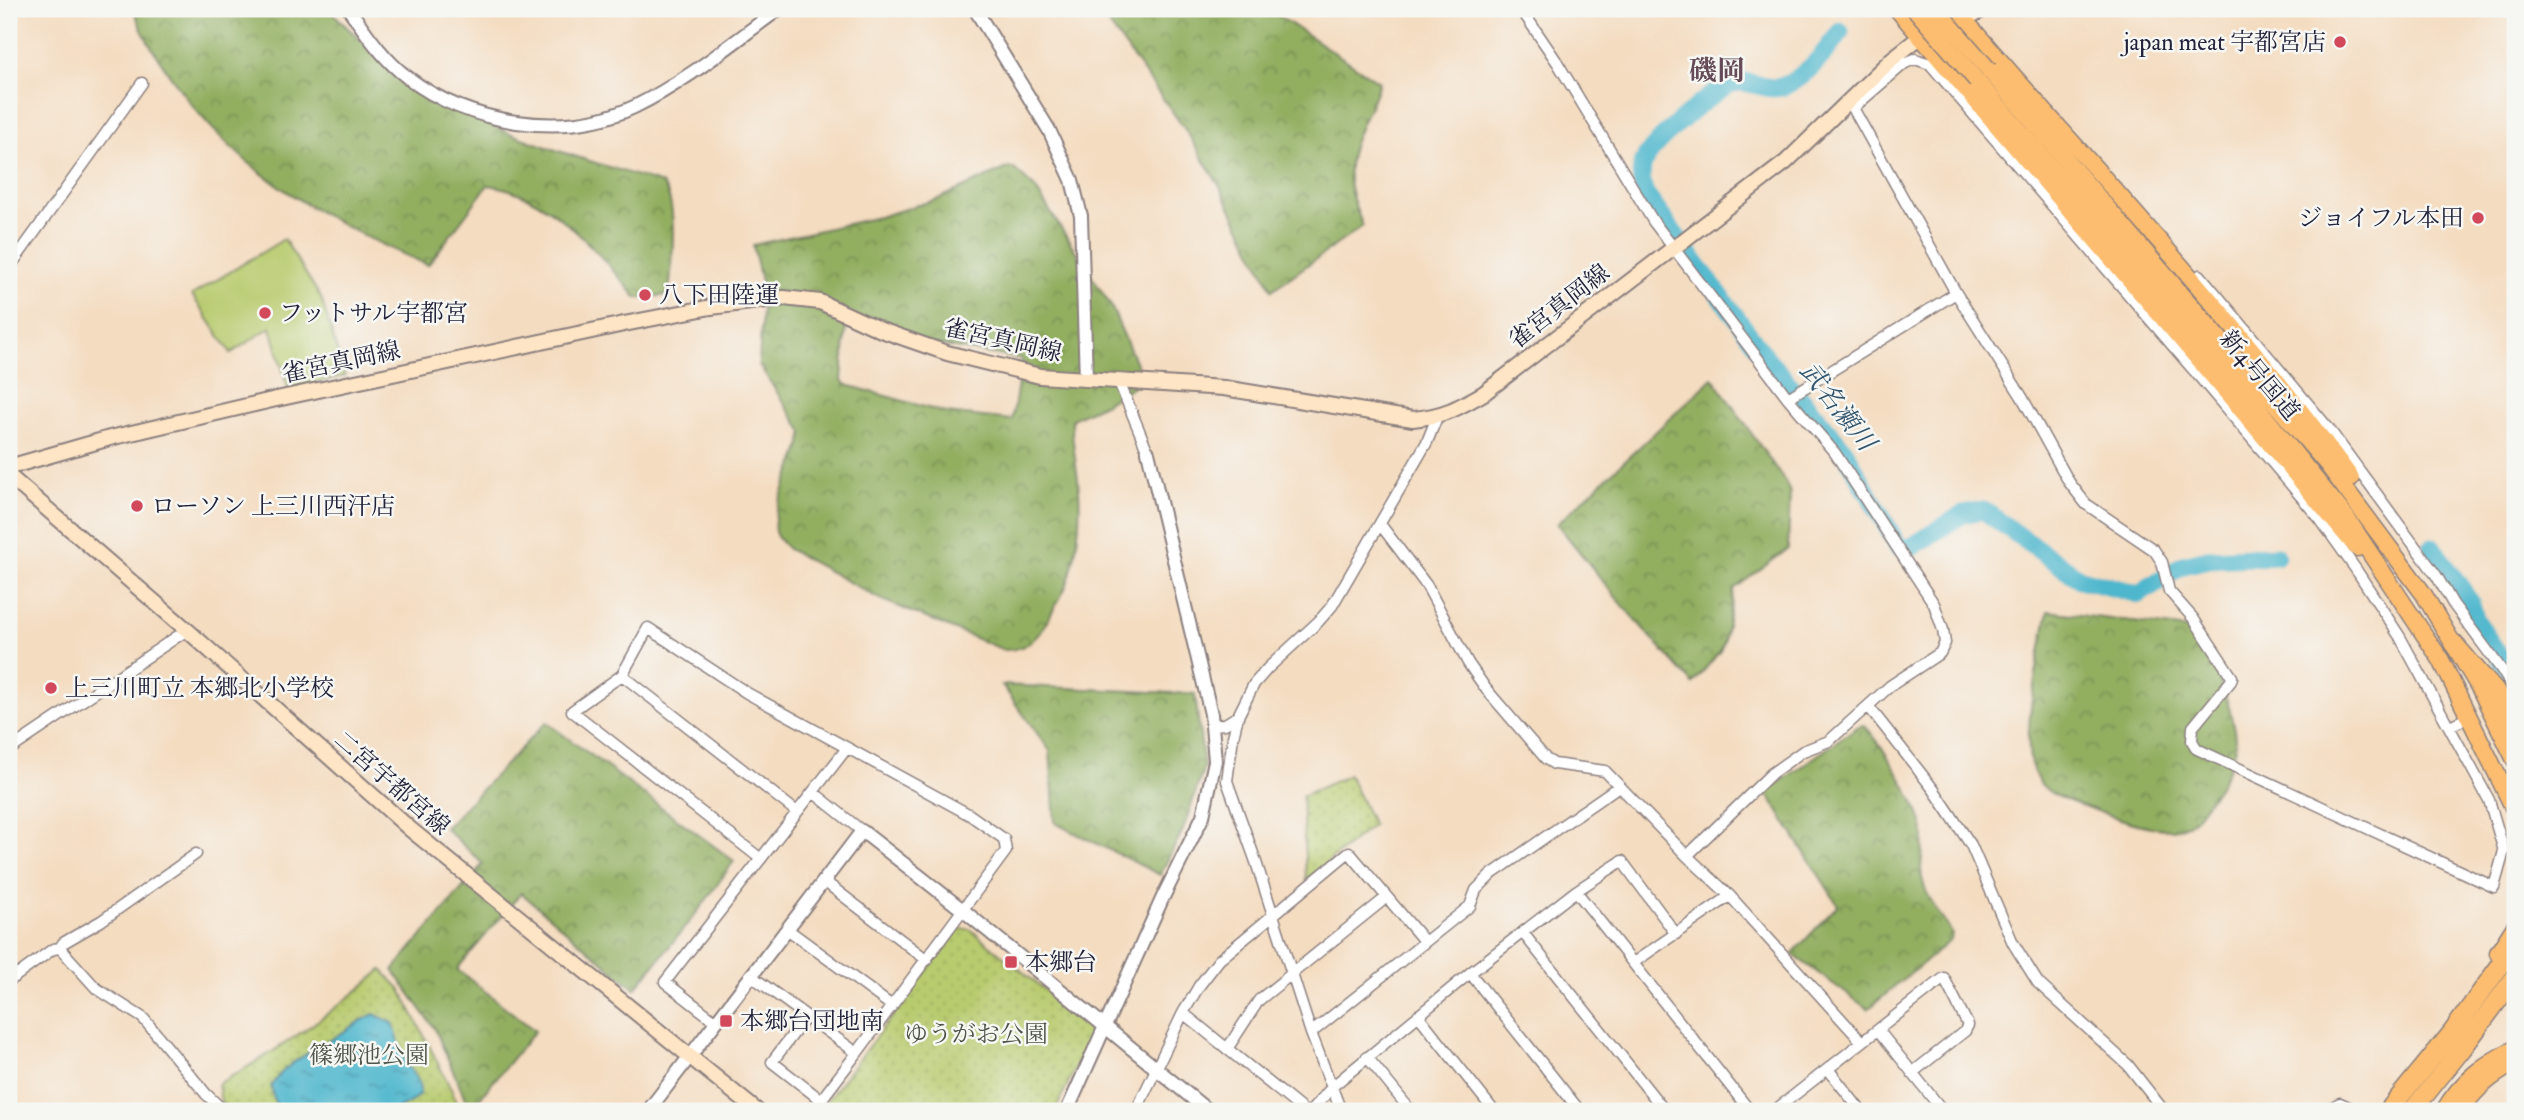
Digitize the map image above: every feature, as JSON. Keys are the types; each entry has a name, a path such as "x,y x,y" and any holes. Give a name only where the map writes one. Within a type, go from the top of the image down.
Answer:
{"highway":[{"path":"1897,9 2225,391 2414,617"},
{"name":"新4号国道","path":"1914,9 1983,76 2290,419 2401,561 2480,689 2515,760"},
{"name":"新4号国道","path":"1936,9 1983,76 2298,454 2346,517 2441,660 2515,811"},
{"path":"1958,12 2193,281 2313,426 2377,515 2401,561"},
{"path":"2453,643 2499,696 2515,725"},
{"path":"2451,1034 2478,984 2515,929"},
{"path":"2388,1111 2451,1034 2515,945"},
{"path":"2412,1111 2515,977"},
{"path":"2445,1111 2456,1093 2476,1073 2515,1050"},
{"path":"2460,1111 2484,1082 2515,1062"}],"main road":[{"name":"雀宮真岡線","path":"9,467 110,438 272,400 624,324 784,298 820,302 881,330 947,353 1040,376 1213,387 1413,419 1437,417 1484,393 1786,162 1851,104 1892,59 1921,37 1958,12 1984,9"},
{"name":"二宮宇都宮線","path":"9,476 410,829 757,1111"}],"street":[{"path":"349,9 389,60 407,77 444,100 483,116 522,124 559,124 597,119 633,107 693,71 779,9"},
{"path":"975,9 1049,130 1072,180 1081,216 1086,380"},
{"path":"1521,9 1557,62 1672,248 1788,398 1835,453 1934,604 1943,630 1945,643 1940,653 1890,685 1829,741 1803,751 1772,773 1687,856"},
{"path":"1915,59 1930,64 2319,519 2400,637 2489,800 2504,851 2494,887 2197,749 2192,741 2193,727 2232,677 2193,618 2169,591 2162,562 2154,550 2086,504 2075,489 2022,397 1956,293 1851,104 1905,63 1915,59"},
{"path":"9,268 142,83"},
{"path":"2200,275 2345,449 2436,575 2515,693"},
{"path":"1788,398 1956,293"},
{"path":"1068,1111 1163,897 1203,816 1215,761 1212,725 1149,452 1119,382"},
{"path":"1341,1111 1311,1033 1227,782 1233,737 1238,716 1254,684 1332,606 1427,442 1437,417"},
{"path":"1380,524 1427,586 1468,663 1480,680 1546,759 1555,764 1605,771 1687,856 1730,896 1863,1042"},
{"path":"761,859 572,711 622,675 648,628 747,693 970,815 1004,839 1006,850 964,911 821,1100 772,1062 806,1017"},
{"path":"9,750 187,630"},
{"path":"622,675 797,812"},
{"path":"1869,707 1934,790 1971,845 2013,943 2038,982 2128,1065 2164,1111"},
{"path":"1212,725 1224,724 1238,716"},
{"path":"2449,726 2470,716"},
{"path":"715,1021 665,982 847,747"},
{"path":"1311,1033 1470,906 1476,890 1492,874 1619,786"},
{"path":"813,792 964,911 1208,1111"},
{"path":"648,1111 862,831"},
{"path":"1136,1111 1183,1013 1219,960 1349,852 1424,941"},
{"path":"60,948 63,943 101,921 196,855"},
{"path":"1311,1111 1333,1086 1470,973 1576,891 1622,860 1676,934"},
{"path":"824,881 927,960"},
{"path":"1576,891 1750,1111"},
{"path":"1633,963 1730,896"},
{"path":"1227,1049 1259,1000 1387,897"},
{"path":"787,929 892,1006"},
{"path":"1523,933 1665,1111"},
{"path":"9,981 53,949 60,948"},
{"path":"60,948 96,988 143,1018 206,1094 224,1111"},
{"path":"1470,973 1580,1111"},
{"path":"750,975 857,1054"},
{"path":"1775,1111 1944,978 1968,1025 1965,1031 1912,1073"},
{"path":"1183,1013 1304,1111"},
{"path":"1418,1015 1494,1111"},
{"path":"1878,1030 1943,1111"},
{"path":"1367,1057 1411,1111"},
{"path":"1828,1069 1861,1111"},
{"path":"2325,1111 2340,1103 2355,1110"}],"green space":[{"path":"137,9 329,9 390,64 436,95 484,122 528,140 662,184 668,193 673,221 669,295 637,298 606,262 553,212 511,190 488,185 428,265 354,231 285,191 225,141 197,112 161,62 142,30 135,12"},
{"path":"1098,9 1268,9 1379,82 1350,160 1349,183 1363,226 1272,290 1220,187 1187,132"},
{"path":"1013,168 1035,188 1111,306 1141,375 1140,382 1104,404 1072,419 1080,510 1077,543 1069,580 1038,634 1027,644 1013,650 1004,650 880,599 788,549 777,537 777,509 803,432 759,365 763,291 753,245 879,217 938,199 1005,169","holes":["846,326 925,343 1022,359 1012,420 946,413 847,385 842,380"]},
{"name":"フットサル宇都宮","path":"284,239 321,298 345,376 288,389 271,327 231,353 192,295"},
{"path":"1713,378 1786,483 1790,493 1788,549 1734,589 1724,642 1720,651 1693,684 1623,606 1557,524"},
{"path":"2048,611 2188,629 2205,650 2228,703 2235,749 2228,771 2219,786 2187,825 2168,829 2131,822 2059,797 2039,782 2031,764 2029,730 2033,689"},
{"path":"1002,685 1195,694 1204,767 1183,830 1160,875 1055,823 1050,751"},
{"path":"546,722 734,861 702,906 635,989 521,893 457,969 535,1031 470,1110 435,1029 393,970 483,864 445,828"},
{"path":"1864,725 1888,757 1918,811 1924,834 1922,879 1932,903 1952,933 1951,940 1868,1009 1792,954 1838,905 1766,792 1857,727"},
{"path":"1349,775 1373,825 1306,880 1302,796"},
{"name":"ゆうがお公園","path":"959,929 970,929 1088,1025 1090,1037 1055,1111 819,1111"},
{"name":"篠郷池公園","path":"382,970 400,988 453,1093 458,1111 231,1111 221,1102 218,1084 303,1032"}],"water":[{"path":"374,1014 393,1023 405,1061 419,1082 420,1094 394,1111 280,1111 271,1086 283,1072 303,1056"}],"waterway":[{"name":"武名瀬川","path":"1840,32 1809,69 1786,85 1773,88 1740,82 1724,87 1712,95 1659,142 1644,161 1641,173 1644,193 1764,355 1844,450 1898,546 1910,548 1963,514 1983,510 2080,579 2139,594 2183,565 2208,559 2276,556"},
{"name":"武名瀬川","path":"2432,547 2470,601 2475,619 2515,680"}],"place":[{"name":"japan meat 宇都宮店","path":"2340,42"},
{"name":"ジョイフル本田","path":"2478,218"},
{"name":"八下田陸運","path":"645,295"},
{"name":"フットサル宇都宮","path":"265,313"},
{"name":"ローソン 上三川西汗店","path":"137,506"},
{"name":"上三川町立 本郷北小学校","path":"51,688"},
{"name":"本郷台","path":"1011,962"},
{"name":"本郷台団地南","path":"726,1021"}],"district":[{"name":"磯岡","path":"1717,70"}]}
